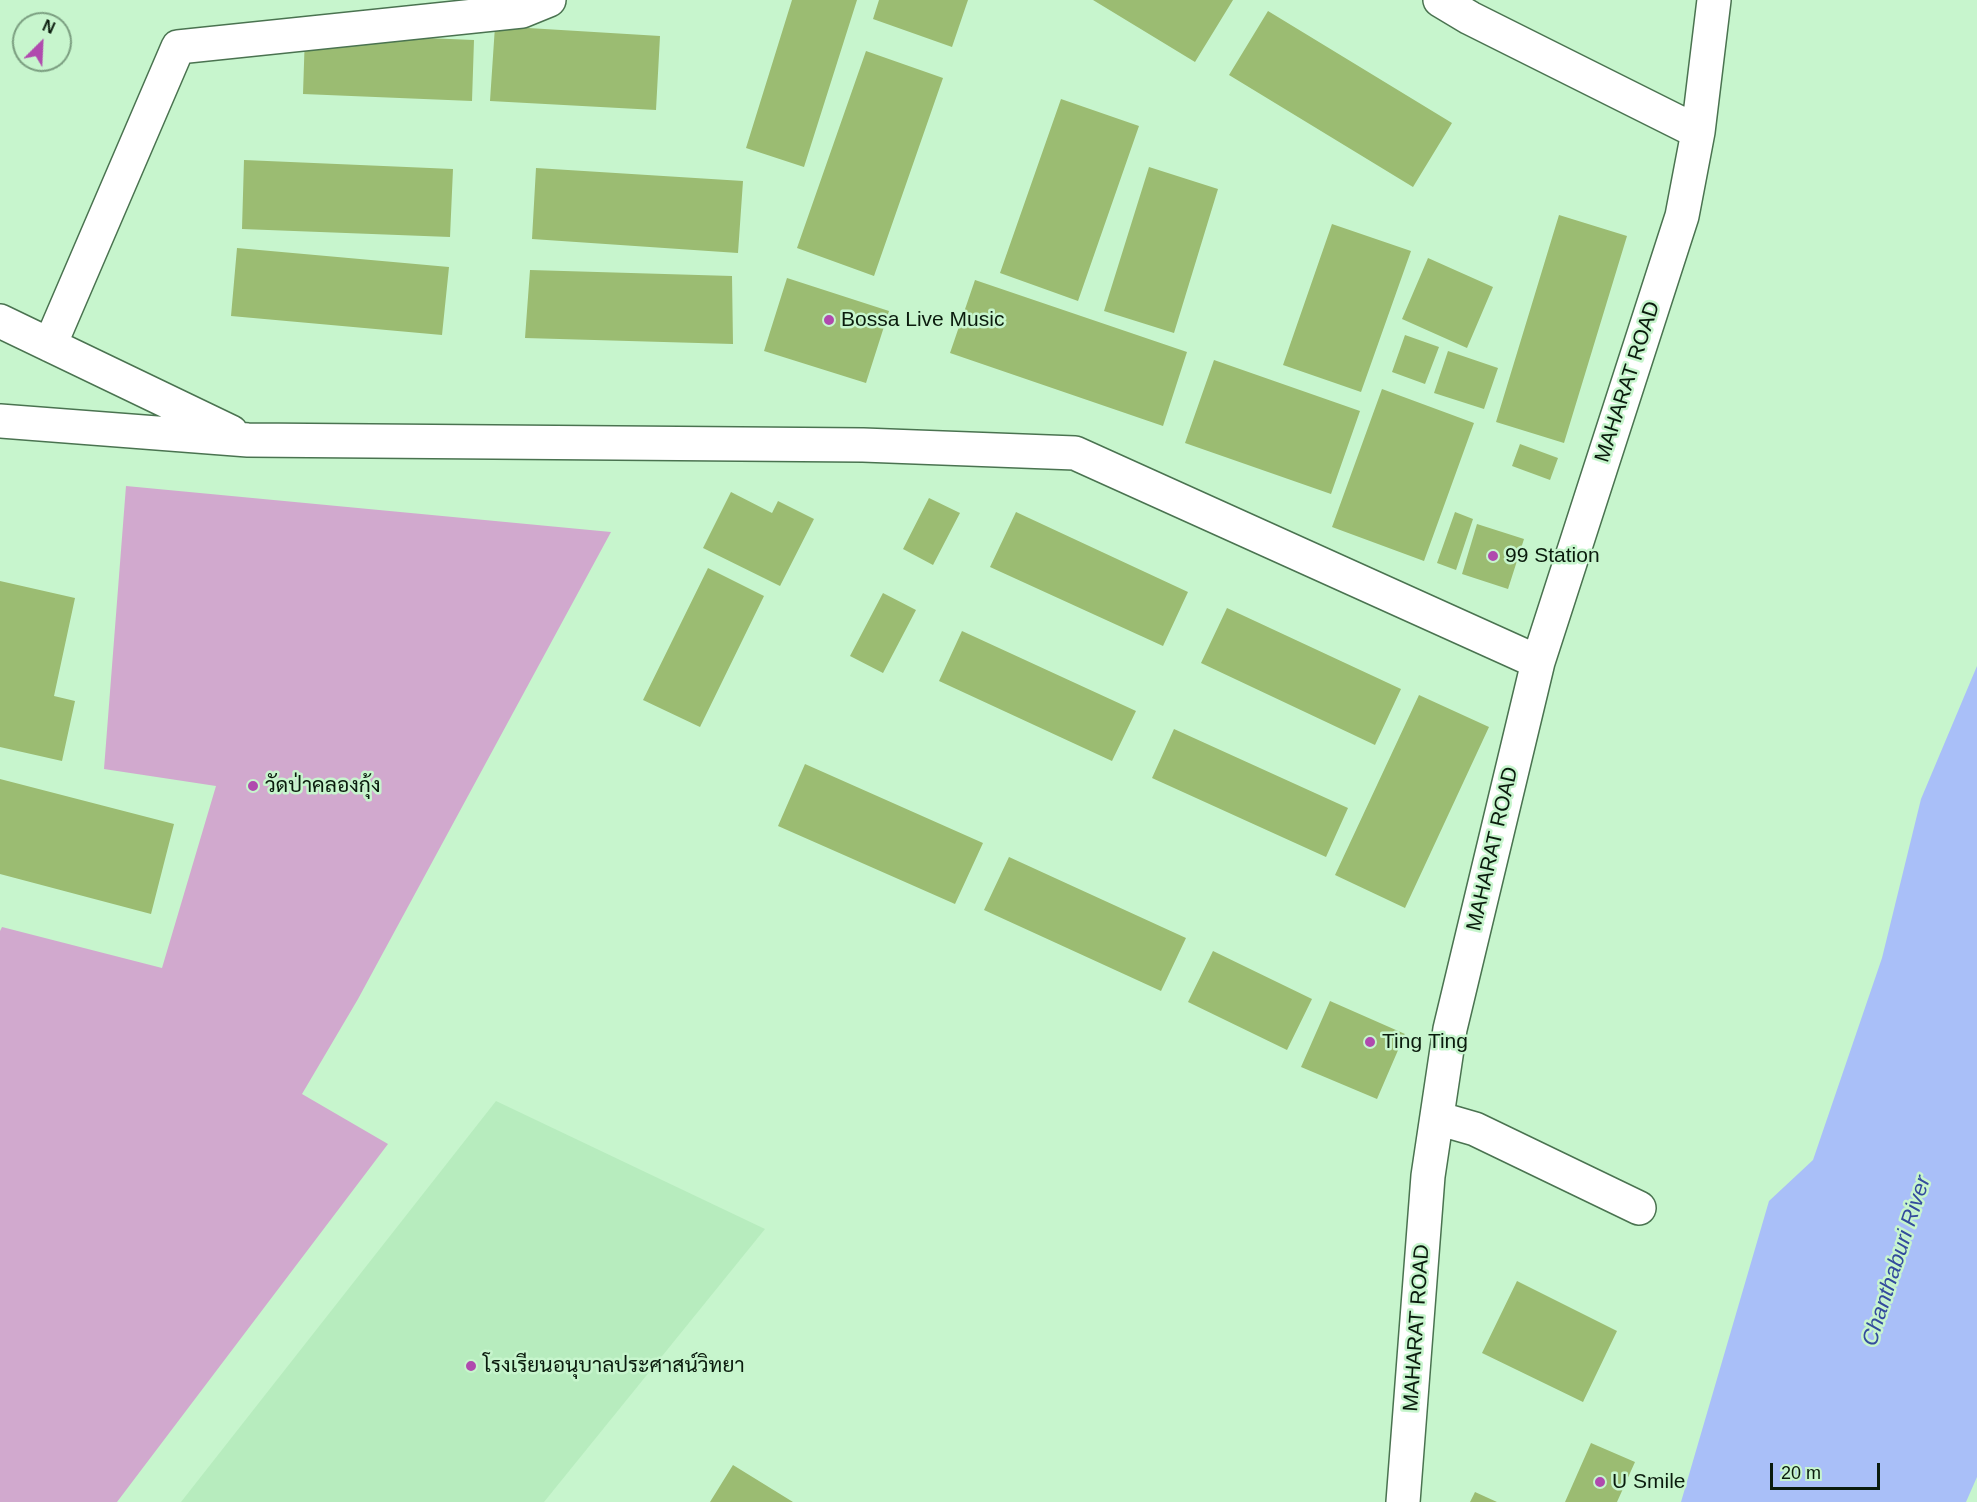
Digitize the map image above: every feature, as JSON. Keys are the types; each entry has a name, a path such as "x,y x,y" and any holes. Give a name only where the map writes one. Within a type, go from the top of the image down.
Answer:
{"street":[{"path":"50,345 178,47 522,12 549,0"},
{"path":"1440,0 1470,18 1698,132"},
{"name":"MAHARAT ROAD","path":"1403,1502 1428,1176 1450,1029 1538,662 1682,216 1698,132 1714,0"},
{"path":"0,321 248,440"},
{"path":"0,421 248,440 863,445 1074,453 1538,662"},
{"path":"1437,1118 1475,1129 1639,1208"}],"shaded area":[{"name":"วัดป่าคลองกุ้ง","path":"126,486 611,532 358,999 302,1094 388,1144 117,1502 0,1502 0,931 2,927 162,968 216,786 104,769"},
{"name":"โรงเรียนอนุบาลประศาสน์วิทยา","path":"496,1101 765,1229 544,1502 181,1502"}],"water":[{"name":"Chanthaburi River","path":"1977,666 1977,1477 1966,1502 1681,1502 1769,1201 1813,1160 1882,958 1921,799"}],"building":[{"path":"792,0 857,0 804,167 746,148"},
{"path":"879,0 968,0 952,47 873,19"},
{"path":"1093,0 1233,0 1195,62"},
{"path":"1268,11 1452,123 1413,187 1229,75"},
{"path":"495,26 660,36 656,110 490,101"},
{"path":"305,33 474,40 472,101 303,94"},
{"path":"866,51 943,78 874,276 797,248"},
{"path":"1061,99 1139,126 1078,301 1000,273"},
{"path":"244,160 453,169 450,237 242,229"},
{"path":"1149,167 1218,189 1174,333 1104,311"},
{"path":"536,168 743,181 738,253 532,239"},
{"path":"1559,215 1627,236 1564,443 1496,422"},
{"path":"1332,224 1411,251 1361,392 1283,365"},
{"path":"237,248 449,267 442,335 231,316"},
{"path":"1428,258 1493,287 1467,348 1402,319"},
{"path":"530,270 732,276 733,344 525,338"},
{"path":"787,278 889,311 866,383 764,351"},
{"path":"975,280 1187,352 1163,426 950,353"},
{"path":"1405,335 1439,347 1425,384 1392,372"},
{"path":"1448,351 1498,368 1484,409 1434,393"},
{"path":"1214,360 1360,411 1331,494 1185,443"},
{"path":"1382,389 1474,423 1424,561 1332,527"},
{"path":"1520,444 1558,458 1550,480 1512,466"},
{"path":"731,492 772,513 778,501 814,519 780,586 703,548"},
{"path":"929,498 960,513 933,565 903,549"},
{"path":"1016,512 1188,592 1163,646 990,567"},
{"path":"1455,512 1473,519 1456,570 1437,563"},
{"name":"99 Station","path":"1477,524 1524,539 1508,589 1462,574"},
{"path":"708,568 764,596 700,727 643,700"},
{"path":"0,581 75,598 54,696 75,701 62,761 0,747"},
{"path":"883,593 916,610 883,673 850,656"},
{"path":"1227,608 1401,689 1375,745 1201,663"},
{"path":"962,631 1136,711 1112,761 939,681"},
{"path":"1419,695 1489,727 1405,908 1335,875"},
{"path":"1174,729 1348,808 1326,857 1152,778"},
{"path":"805,764 983,843 955,904 778,826"},
{"path":"0,779 174,824 151,914 0,874"},
{"path":"1009,857 1186,938 1161,991 984,910"},
{"path":"1213,951 1312,999 1287,1050 1188,1002"},
{"path":"1330,1001 1405,1034 1377,1099 1301,1067"},
{"path":"1517,1281 1617,1331 1583,1402 1482,1353"},
{"name":"U Smile","path":"1591,1443 1635,1462 1617,1502 1565,1502"},
{"path":"733,1465 793,1502 710,1502"},
{"path":"1475,1492 1497,1502 1470,1502"}],"place":[{"name":"Bossa Live Music","path":"829,320"},
{"name":"99 Station","path":"1493,556"},
{"name":"วัดป่าคลองกุ้ง","path":"253,786"},
{"name":"Ting Ting","path":"1370,1042"},
{"name":"โรงเรียนอนุบาลประศาสน์วิทยา","path":"471,1366"},
{"name":"U Smile","path":"1600,1482"}]}
